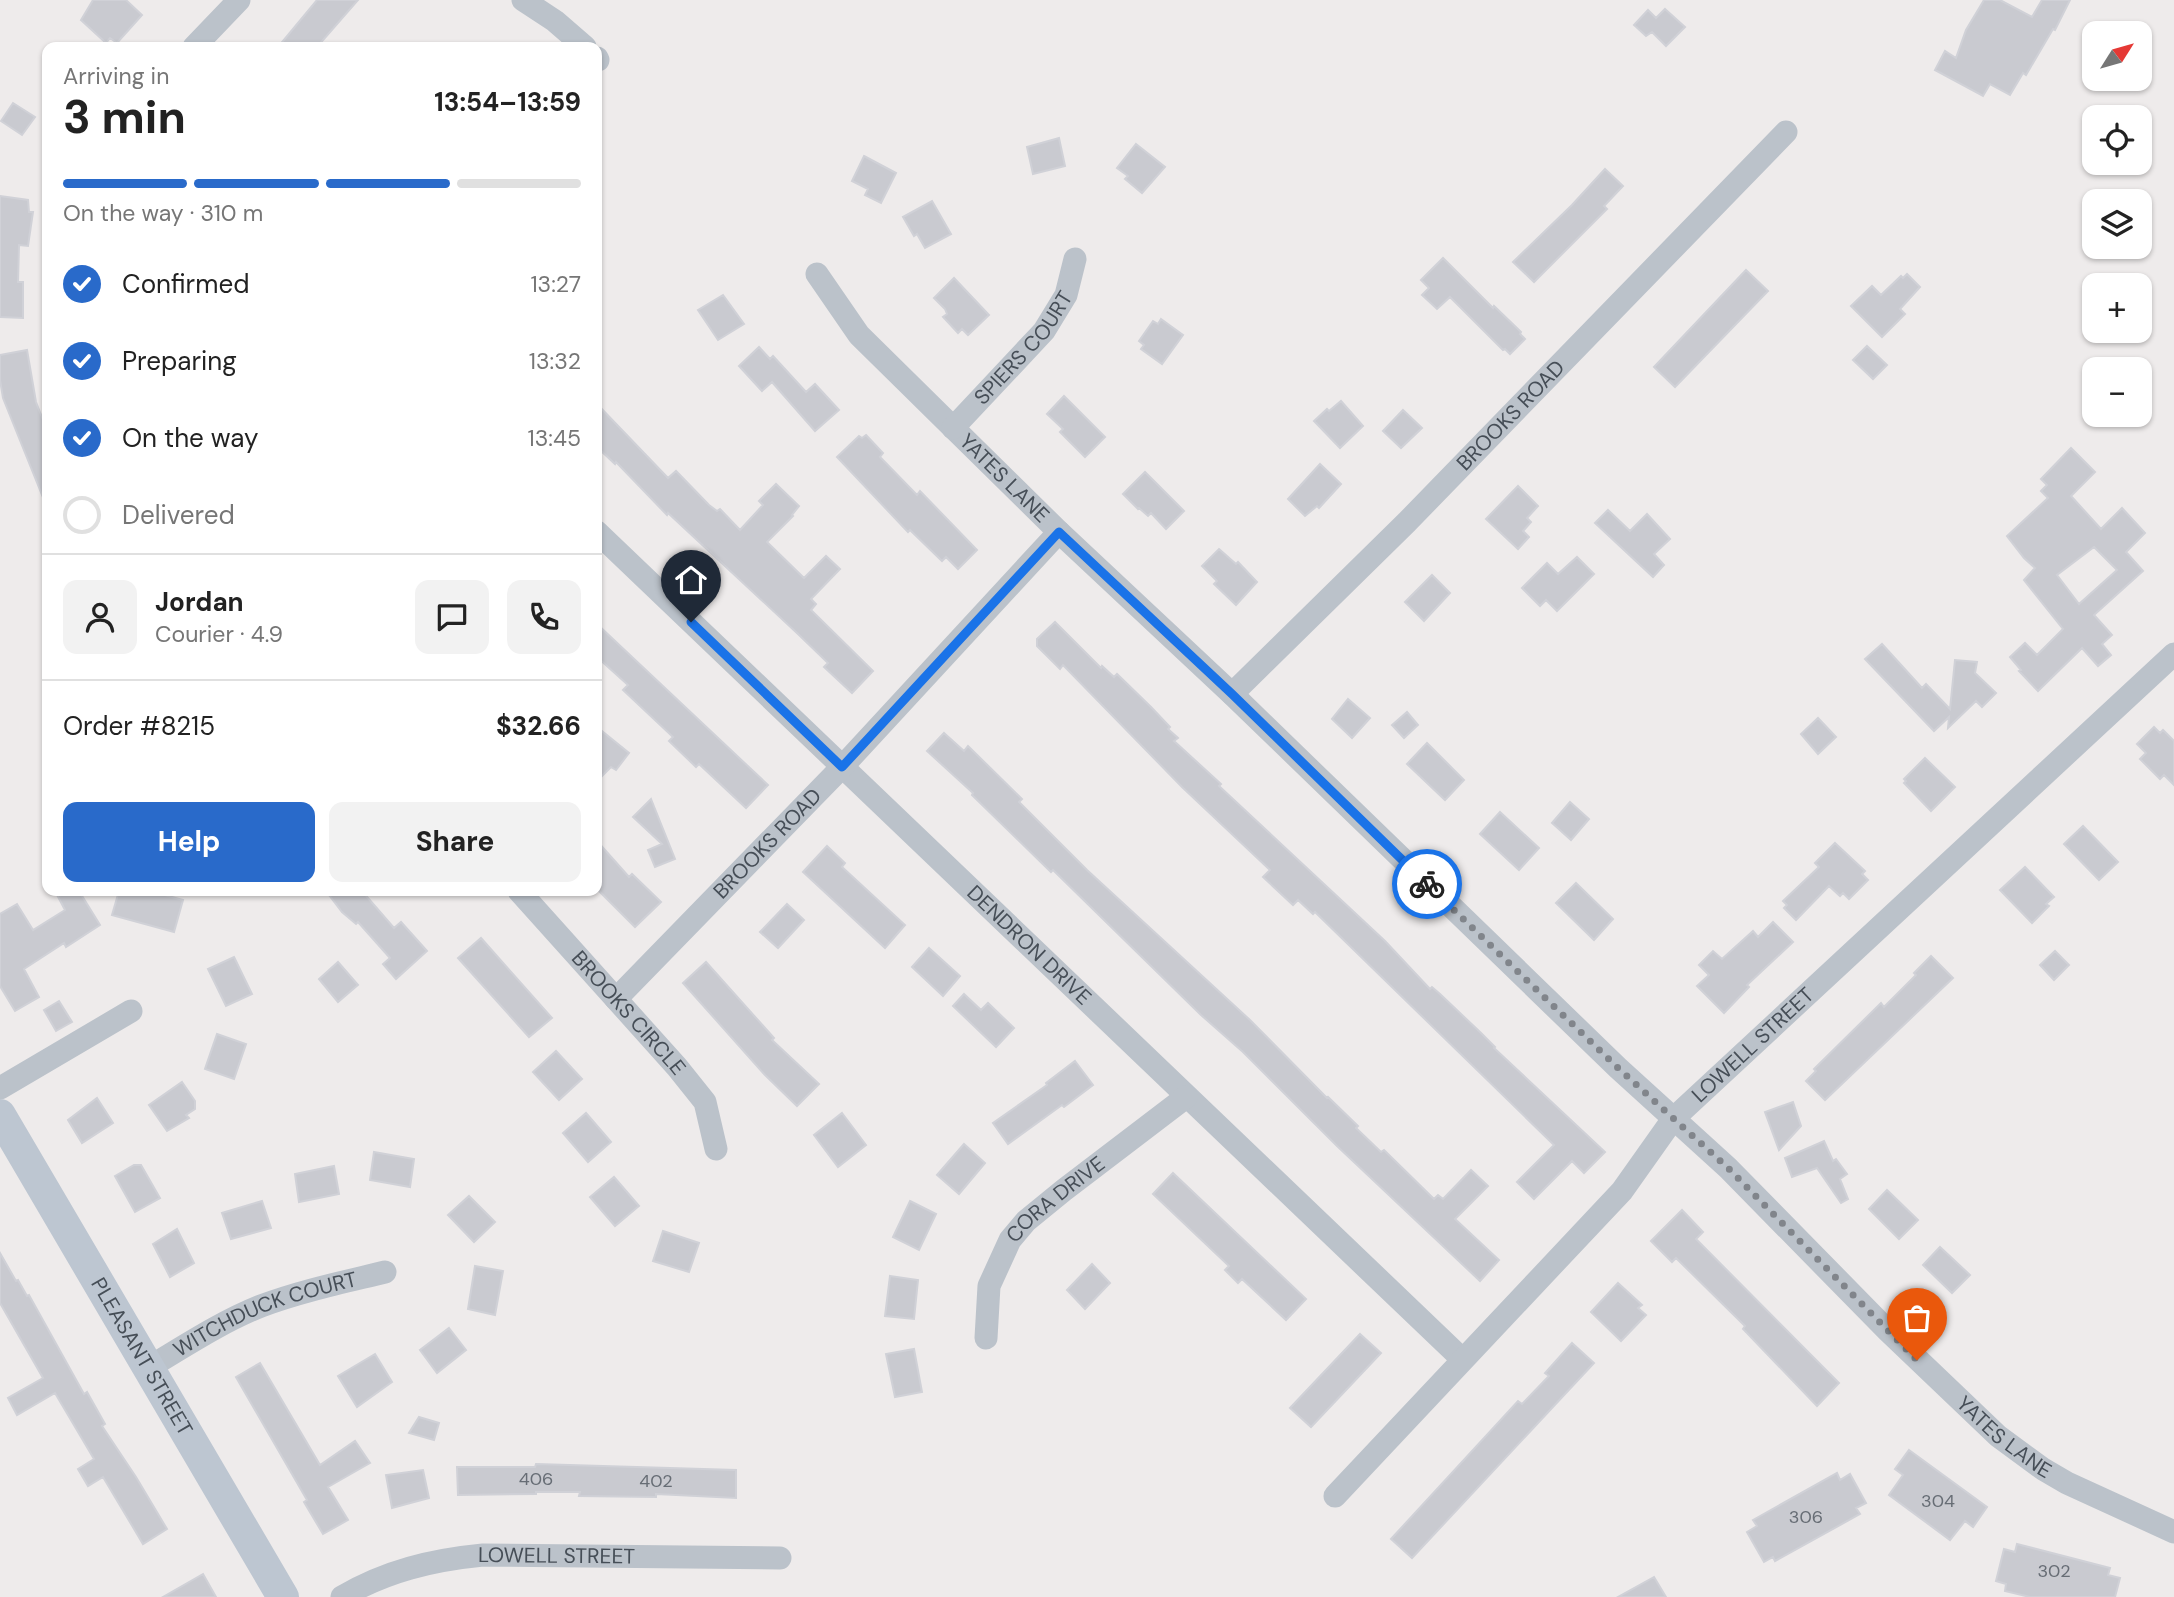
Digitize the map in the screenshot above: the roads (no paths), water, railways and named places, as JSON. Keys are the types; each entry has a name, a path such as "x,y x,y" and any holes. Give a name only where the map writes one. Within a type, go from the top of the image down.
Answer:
{"street":[{"path":"199,42 239,0"},
{"path":"529,1 578,42"},
{"name":"BROOKS ROAD","path":"1232,694 1407,522 1786,132"},
{"name":"SPIERS COURT","path":"953,428 1044,331 1066,295 1075,259"},
{"name":"YATES LANE","path":"817,274 859,335 953,428 1618,1068 1728,1168 1888,1331 1998,1436 2067,1483 2174,1532"},
{"name":"BROOKS ROAD","path":"616,999 842,767 1059,532"},
{"name":"DENDRON DRIVE","path":"602,537 1462,1359"},
{"name":"LOWELL STREET","path":"1335,1496 1622,1191 1673,1119 2174,654"},
{"name":"BROOKS CIRCLE","path":"523,896 705,1102 716,1149"},
{"path":"0,1088 131,1011"},
{"name":"CORA DRIVE","path":"986,1338 989,1286 1010,1240 1026,1221 1064,1190 1186,1097"},
{"name":"PLEASANT STREET","path":"0,1115 282,1597"},
{"name":"WITCHDUCK COURT","path":"148,1368 216,1326 261,1306 313,1289 385,1272"},
{"name":"LOWELL STREET","path":"342,1597 401,1569 447,1558 483,1555 780,1558"}]}
